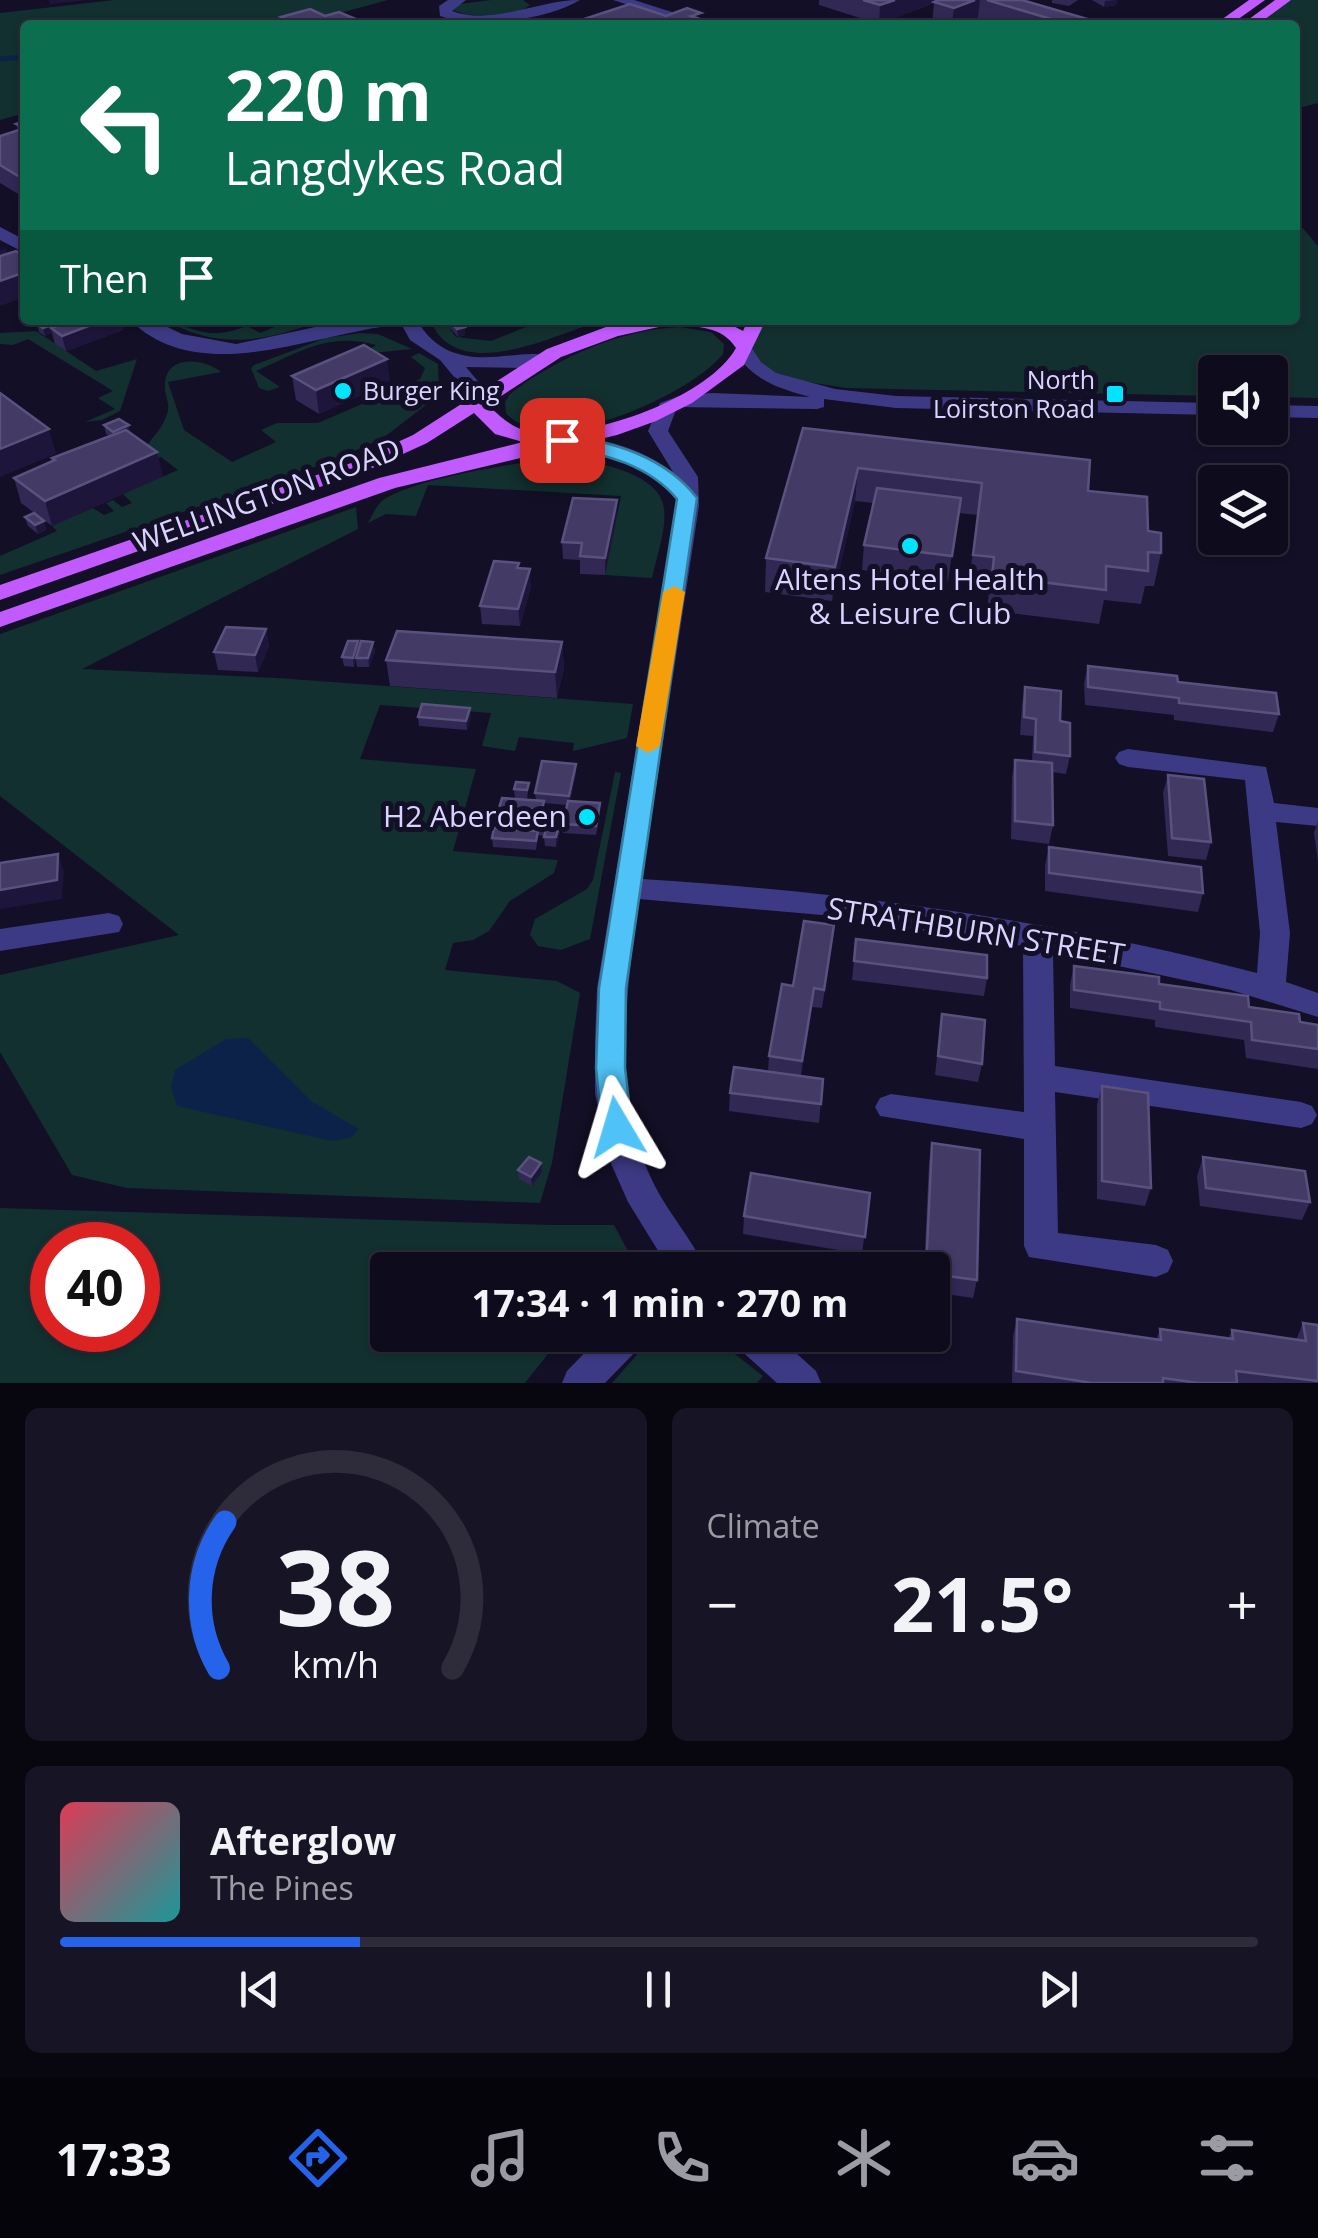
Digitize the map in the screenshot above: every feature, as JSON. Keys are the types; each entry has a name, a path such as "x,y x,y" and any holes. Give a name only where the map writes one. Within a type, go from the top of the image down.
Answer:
{"main road":[{"path":"1228,20 1258,0"},
{"path":"1255,20 1284,0"},
{"name":"WELLINGTON ROAD","path":"0,593 361,466 412,443 542,359 580,342 644,325"},
{"path":"712,325 728,328 741,338 744,349"},
{"path":"744,349 754,325"},
{"name":"WELLINGTON ROAD","path":"0,620 387,483 611,429 673,405 724,372 744,349"},
{"path":"482,398 484,414 506,432 535,440 560,440"}],"street":[{"path":"459,0 446,6 446,13 479,19 524,15 541,3 573,0"},
{"path":"620,0 689,20"},
{"path":"149,325 185,344 234,351 271,347 343,325"},
{"path":"411,325 416,334 446,355 482,398"},
{"path":"744,349 757,368 788,384 824,394 896,402"},
{"path":"446,355 496,364 542,359"},
{"path":"678,1252 640,1192 626,1159 614,1110 610,1042 612,988 687,498 687,476 658,431 673,405 712,398 1198,410"},
{"path":"1288,411 1318,412"},
{"path":"560,440 592,444 652,467 668,476 687,498"},
{"path":"1128,758 1257,773 1274,932 1271,986"},
{"path":"1262,811 1318,816"},
{"name":"STRATHBURN STREET","path":"628,888 876,911 1038,936 1271,986 1318,1006"},
{"path":"0,940 109,924"},
{"path":"1038,936 1042,1246 1156,1260"},
{"path":"1039,1077 1302,1115"},
{"path":"891,1107 1039,1128"},
{"path":"580,1383 610,1352"},
{"path":"769,1352 803,1383"}],"green space":[{"path":"114,0 388,0 314,20 20,20 20,114 0,120 0,13"},
{"path":"523,0 530,5 514,13 493,16 453,10 460,4"},
{"path":"1284,0 1318,0 1318,103 1300,108 1300,20 1255,20"},
{"path":"1300,225 1318,246 1318,398 1288,397 1288,355 1198,355 1198,396 846,388 770,376 745,355 755,325 1300,325"},
{"path":"176,325 214,333 247,326 260,333 279,325 307,325 243,340"},
{"path":"433,325 457,325 450,329 456,337 491,341 531,325 589,325 503,351 480,353 460,349 442,339"},
{"path":"680,327 711,332 724,344 723,354 682,387 651,403 584,426 552,430 526,426 506,413 505,402 510,394 569,358 635,333"},
{"path":"36,331 96,371 137,359 120,411 102,420 85,422 115,409 98,398 113,391 28,339 13,345 0,344 0,333"},
{"path":"378,334 412,349 363,354 376,345 343,341 314,346 256,371 280,387 268,391 259,388 251,368 254,365 326,338"},
{"path":"419,353 438,364 439,395 383,438 337,459 0,575 0,556 57,531 52,526 93,508 104,515 114,511 106,503 113,500 122,507 132,503 123,494 178,470 161,457 149,462 141,456 166,417 167,375 178,364 196,362 221,372 168,382 184,430 232,462 276,442 261,430 277,423 318,423 420,379 425,368 411,357"},
{"path":"556,458 619,469 650,485 659,495 664,525 652,578 605,575 621,496 428,485 416,516 386,514 368,523 380,503 402,490 468,472"},
{"path":"356,507 358,529 82,669 277,678 633,704 627,738 573,751 574,743 519,737 515,751 482,746 491,713 380,705 360,759 476,769 453,851 558,860 554,873 510,901 489,931 473,940 453,943 445,970 557,981 580,993 552,1163 540,1203 127,1188 72,1175 0,1052 0,975 179,935 0,796 0,634"},
{"path":"615,772 621,773 590,939 561,950 538,946 530,935 535,919 587,889 593,880"},
{"path":"0,1208 614,1225 628,1252 370,1252 370,1352 550,1352 525,1383 0,1383"},
{"path":"639,1352 732,1352 763,1376 757,1383 612,1383"}],"water":[{"path":"248,1038 311,1101 359,1129 350,1138 332,1141 177,1106 171,1087 175,1070 226,1039"}],"building":[{"path":"863,0 895,0 880,5"},
{"path":"975,0 954,8 934,2"},
{"path":"987,0 1022,0 1087,19 1054,20"},
{"path":"630,4 666,16 687,8 701,13 691,16 703,20 581,20"},
{"path":"310,9 325,16 339,12 358,20 288,20 281,17"},
{"path":"20,130 20,177 0,165 0,136"},
{"path":"16,251 20,254 20,274 0,281 0,256"},
{"path":"60,325 91,325 62,336 51,328"},
{"path":"364,345 387,359 316,390 292,376"},
{"path":"0,393 49,429 0,449"},
{"path":"119,419 129,425 113,432 104,425"},
{"path":"803,428 1090,460 1088,491 1147,497 1148,531 1161,533 1161,553 1148,552 1148,571 1106,566 1106,590 992,576 994,557 973,555 982,483 858,468 835,567 766,558"},
{"path":"126,430 157,452 45,501 14,478 55,460 52,458"},
{"path":"877,488 961,498 952,556 864,545"},
{"path":"573,498 617,500 605,558 580,556 582,543 562,542"},
{"path":"34,513 44,521 35,525 25,517"},
{"path":"494,561 519,563 517,568 530,569 518,609 480,606"},
{"path":"226,627 266,629 255,655 214,652"},
{"path":"397,631 562,642 555,672 386,660"},
{"path":"348,641 358,641 353,658 342,657"},
{"path":"361,641 373,642 368,658 356,658"},
{"path":"1088,666 1177,676 1178,682 1276,693 1279,714 1179,703 1179,698 1088,687"},
{"path":"1025,687 1061,691 1060,721 1070,723 1070,756 1035,752 1036,719 1024,717"},
{"path":"422,704 470,708 466,721 418,717"},
{"path":"1015,760 1052,763 1053,825 1015,821"},
{"path":"542,761 576,764 569,796 535,793"},
{"path":"1168,775 1204,779 1211,842 1172,838"},
{"path":"516,782 529,783 527,790 514,789"},
{"path":"502,798 544,801 542,810 499,808"},
{"path":"568,801 600,803 596,826 563,824"},
{"path":"498,811 546,815 543,827 495,823"},
{"path":"549,818 561,819 556,837 544,837"},
{"path":"494,828 538,831 536,841 492,838"},
{"path":"1049,847 1201,867 1203,893 1049,873"},
{"path":"58,854 57,880 0,890 0,863"},
{"path":"804,921 834,925 824,990 814,988 802,1061 769,1056 782,984 793,986"},
{"path":"856,939 987,955 987,978 854,961"},
{"path":"1074,966 1159,977 1159,984 1248,996 1249,1007 1299,1014 1300,1022 1318,1025 1318,1049 1252,1040 1251,1022 1160,1009 1160,1002 1074,990"},
{"path":"942,1014 985,1020 982,1064 938,1056"},
{"path":"734,1067 823,1079 821,1104 730,1093"},
{"path":"1102,1086 1148,1093 1151,1188 1102,1181"},
{"path":"932,1143 980,1150 977,1280 950,1276 950,1252 927,1252"},
{"path":"529,1157 541,1163 531,1177 518,1170"},
{"path":"1203,1157 1305,1171 1310,1202 1206,1188"},
{"path":"751,1173 870,1193 865,1237 744,1216"},
{"path":"1017,1319 1161,1340 1160,1329 1233,1339 1232,1330 1306,1341 1303,1323 1318,1325 1318,1381 1236,1371 1237,1383 1163,1378 1163,1383 1092,1383 1016,1371"}],"waterway":[{"path":"0,59 20,57"}],"slow traffic":[{"path":"648,746 674,592"}],"place":[{"name":"Burger King","path":"343,391"},
{"name":"North Loirston Road","path":"1115,394"},
{"name":"Altens Hotel Health & Leisure Club","path":"910,546"},
{"name":"H2 Aberdeen","path":"587,817"}],"route":[{"path":"562,440 592,444 652,467 679,487 688,506 612,988 610,1068 617,1127"}]}
